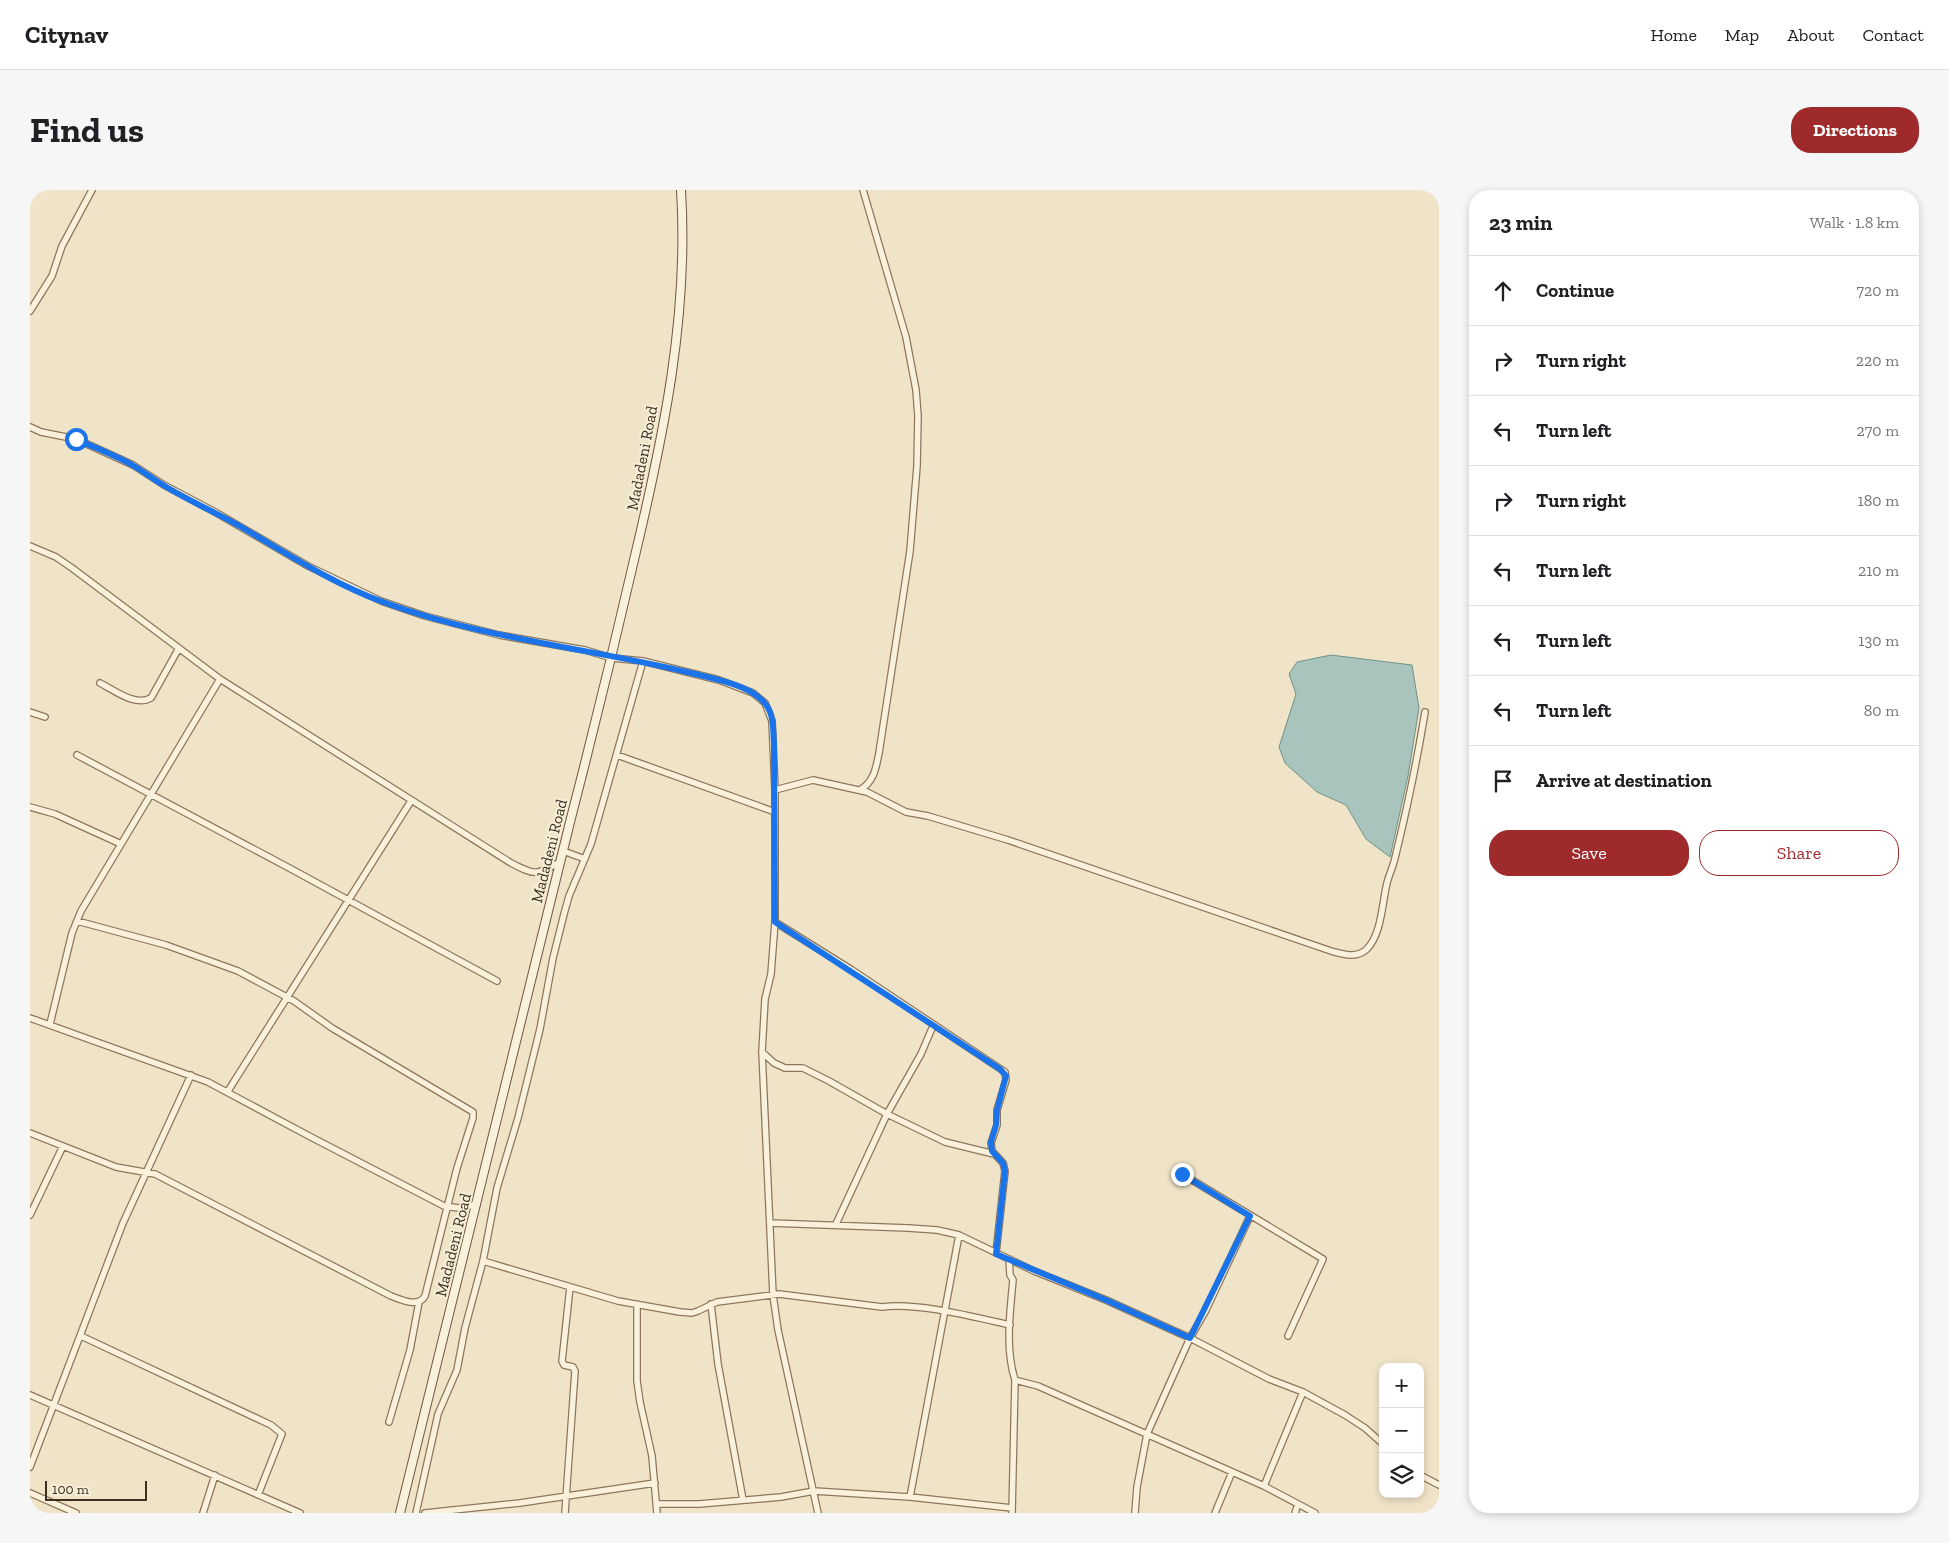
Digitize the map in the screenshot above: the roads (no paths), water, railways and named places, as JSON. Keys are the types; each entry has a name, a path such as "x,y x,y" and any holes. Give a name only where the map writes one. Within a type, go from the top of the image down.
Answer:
{"street":[{"path":"30,311 52,276 62,246 92,190"},
{"name":"Madadeni Road","path":"399,1511 612,658 654,474 674,365 680,309 683,254 681,190"},
{"path":"860,790 872,779 879,753 910,551 918,416 916,390 906,337 863,190"},
{"path":"30,427 41,432 76,439 133,466 308,566 382,601 425,616 499,635 585,650 612,658 643,661 719,680 745,689 760,697 765,703 772,721 775,790 775,922 771,974 765,999 762,1052 773,1295 778,1330 818,1513"},
{"path":"30,546 56,557 72,568 220,679 411,802 527,872 537,873 560,862"},
{"path":"100,683 135,701 147,700 151,698 180,648"},
{"path":"416,1513 438,1414 458,1370 465,1328 483,1261 497,1188 540,1029 553,958 564,914 569,896 585,859 618,755 643,661"},
{"path":"50,1024 77,921 220,679"},
{"path":"30,712 45,717"},
{"path":"775,790 812,780 860,790 876,795 906,812 928,816 1008,840 1331,951 1348,955 1357,954 1366,950 1373,941 1378,924 1387,881 1406,814 1425,712"},
{"path":"76,755 497,981"},
{"path":"618,755 775,812"},
{"path":"228,1091 411,802"},
{"path":"30,807 55,814 121,844"},
{"path":"563,850 585,859"},
{"path":"77,921 159,943 238,971 286,997 332,1028 473,1112 425,1296 419,1302 410,1350 389,1422"},
{"path":"775,922 852,970 1000,1069 1006,1076 998,1102 996,1125 991,1142 992,1151 1003,1163 1005,1171 996,1254"},
{"path":"30,1018 191,1075 228,1091 309,1136 448,1208 477,1204"},
{"path":"836,1224 887,1114 922,1054 934,1026"},
{"path":"762,1052 774,1063 786,1068 803,1068 887,1114 944,1142 994,1154"},
{"path":"30,1467 123,1223 191,1075"},
{"path":"30,1134 116,1167 134,1172 154,1174 391,1296 419,1302"},
{"path":"30,1215 46,1178 63,1146"},
{"path":"1182,1174 1323,1259 1288,1336"},
{"path":"1135,1513 1137,1487 1147,1434 1190,1338 1250,1216"},
{"path":"770,1222 937,1230 959,1235 1009,1260 1106,1300 1190,1338 1269,1379 1303,1392 1345,1415 1365,1428 1379,1440"},
{"path":"910,1497 959,1235"},
{"path":"657,1504 699,1504 780,1497 814,1491 910,1497 1012,1511 1015,1380 1010,1365 1013,1280 1010,1275 1009,1260"},
{"path":"483,1261 570,1287 637,1304 692,1313 711,1304 773,1295 882,1307 894,1305 944,1311 1010,1325"},
{"path":"565,1513 575,1371 573,1367 564,1365 562,1361 570,1287"},
{"path":"637,1304 640,1402 652,1456 657,1513"},
{"path":"711,1304 718,1364 743,1500"},
{"path":"81,1336 271,1425 282,1434 258,1495"},
{"path":"1015,1380 1038,1386 1147,1434 1264,1486 1315,1513"},
{"path":"1264,1486 1303,1392"},
{"path":"30,1396 300,1513"},
{"path":"1215,1513 1232,1472"},
{"path":"202,1513 215,1475"},
{"path":"1424,1477 1439,1486"},
{"path":"425,1513 478,1508 655,1483"},
{"path":"30,1492 76,1513"},
{"path":"1295,1513 1298,1504"}],"water":[{"path":"1331,655 1412,665 1419,708 1408,776 1390,857 1366,839 1346,805 1317,792 1285,763 1279,747 1296,694 1289,674 1297,662"}]}
